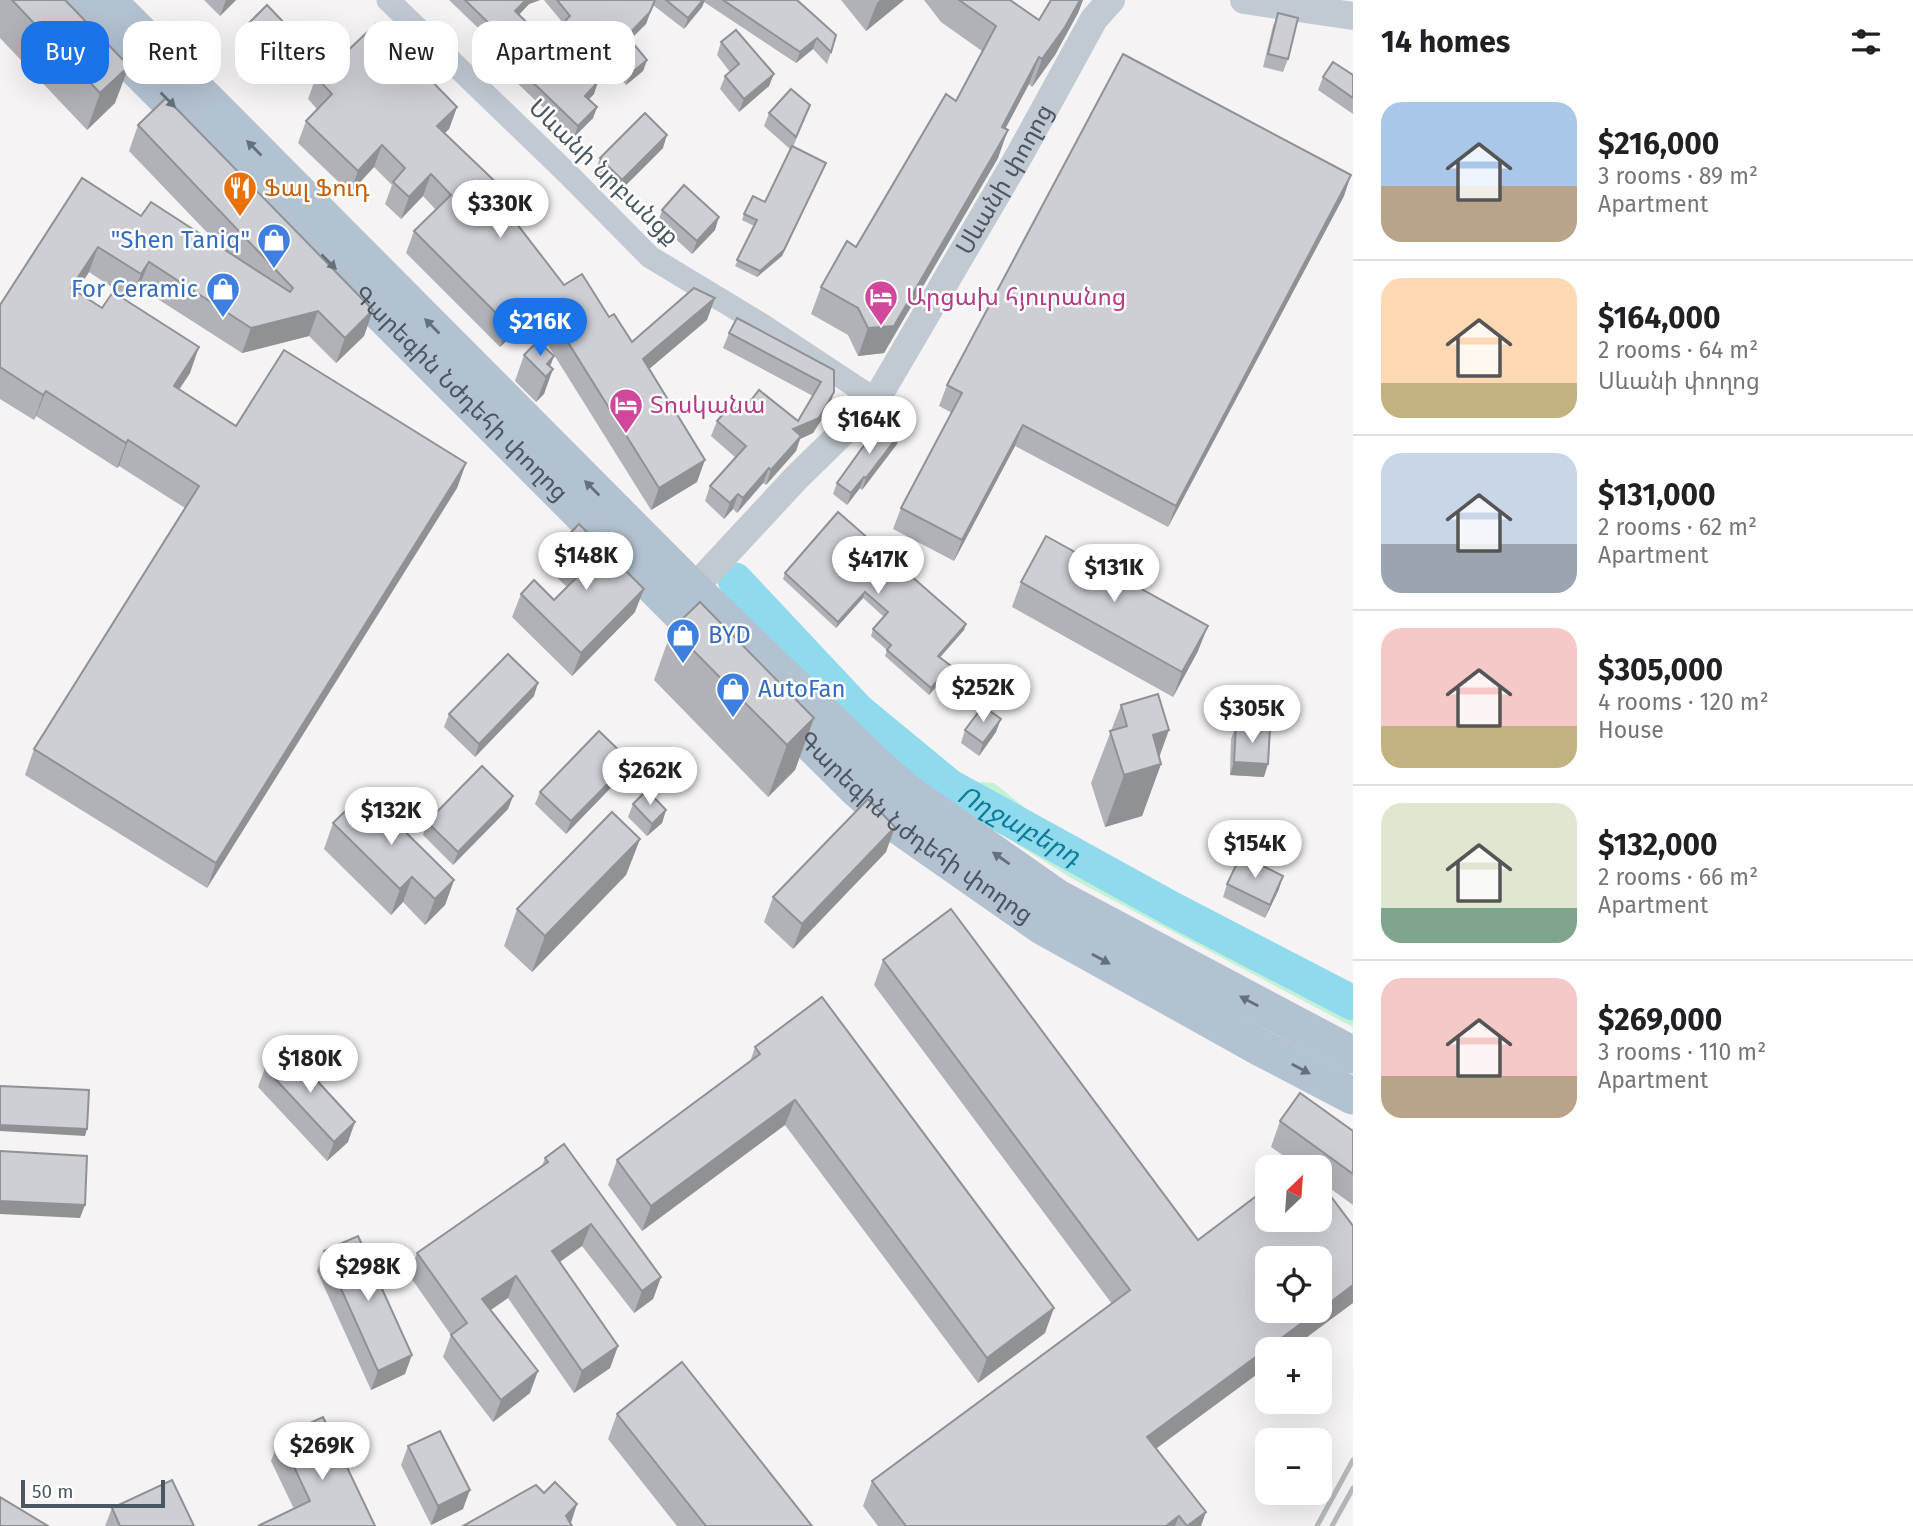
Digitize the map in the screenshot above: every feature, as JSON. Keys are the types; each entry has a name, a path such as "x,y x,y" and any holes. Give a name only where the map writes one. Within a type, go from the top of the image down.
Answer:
{"main road":[{"name":"Գարեգին Նժդեհի փողոց","path":"68,0 683,598 888,776 1049,912 1261,1048 1353,1096"},
{"name":"Գարեգին Նժդեհի փողոց","path":"107,0 683,598"},
{"name":"Գարեգին Նժդեհի փողոց","path":"1049,912 1353,1055"}],"street":[{"name":"Սևանի նրբանցք","path":"387,0 568,173 650,257 761,324 877,400"},
{"name":"Սևանի փողոց","path":"683,598 797,477 877,400 1006,178 1094,19 1111,0"},
{"path":"1244,0 1353,16"}],"green space":[{"path":"981,782 994,783 1061,837 1093,857 1171,893 1199,914 1353,995 1353,1027 1073,879 1018,845 956,797 966,788"}],"building":[{"path":"12,0 65,0 85,21 32,21"},
{"path":"465,0 526,0 515,11 525,21 487,21"},
{"path":"557,0 655,0 650,12 635,28 635,21 565,21 570,16"},
{"path":"666,0 703,0 688,18"},
{"path":"723,0 797,0 836,35 831,52 817,38 800,52"},
{"path":"959,0 1010,0 1039,20 1051,0 1080,0 1042,59 1039,57 1002,127 1008,130 894,326 868,328 858,308 821,287 847,241 856,247 946,94 956,101 996,26"},
{"path":"267,5 282,21 251,21"},
{"path":"1278,13 1298,18 1288,59 1268,54"},
{"path":"736,30 774,74 744,99 725,76 739,64 721,42"},
{"path":"364,35 364,84 435,84 457,107 437,126 505,191 497,198 564,285 582,274 609,317 614,314 632,342 694,288 715,298 643,359 705,460 659,488 549,312 538,319 529,304 508,325 414,231 451,195 431,174 409,197 393,182 405,168 382,145 358,171 306,121 332,94 323,84 350,84 350,48"},
{"path":"109,45 123,60 123,72 100,93 91,84 109,84"},
{"path":"635,46 647,60 635,70"},
{"path":"1123,54 1351,175 1176,506 1023,425 962,540 901,508 962,393 947,385"},
{"path":"1333,62 1353,75 1353,98 1323,77"},
{"path":"535,84 596,84 585,96 597,107 578,126"},
{"path":"791,89 810,105 796,137 769,113"},
{"path":"166,98 373,310 345,338 318,311 251,328 149,262 141,274 98,247 71,288 102,308 113,292 199,347 174,386 236,426 284,350 466,463 216,863 34,749 199,486 128,440 126,443 46,391 43,395 0,367 0,305 82,178 141,216 151,202 290,292 293,288 138,125"},
{"path":"645,113 667,135 622,180 600,158"},
{"path":"792,146 826,163 784,250 760,271 737,260 757,220 744,214 753,196 765,202"},
{"path":"684,185 719,217 697,241 662,210"},
{"path":"737,318 834,370 834,392 819,418 793,429 801,436 771,470 769,468 743,498 738,494 730,503 710,486 746,446 717,421 731,405 741,413 759,390 798,421 821,382 729,333"},
{"path":"538,341 554,356 547,364 553,369 546,377 524,355"},
{"path":"883,419 901,432 851,493 837,483"},
{"path":"838,512 966,624 938,656 951,666 931,688 887,650 891,645 873,629 888,612 865,592 838,622 785,573"},
{"path":"579,524 644,589 581,653 521,594 534,580 554,600 583,571 558,546"},
{"path":"1046,536 1208,626 1182,672 1021,582"},
{"path":"700,602 814,718 787,745 672,629"},
{"path":"508,654 538,683 479,744 449,714"},
{"path":"1158,694 1169,730 1153,735 1161,764 1124,775 1110,731 1127,726 1121,705"},
{"path":"983,706 1001,719 983,743 965,730"},
{"path":"1236,726 1270,728 1268,764 1234,762"},
{"path":"599,731 630,761 571,821 540,792"},
{"path":"482,766 513,796 458,852 427,822"},
{"path":"647,790 666,810 652,824 633,804"},
{"path":"365,792 454,880 435,899 412,877 400,889 333,823"},
{"path":"868,799 895,827 802,924 773,897"},
{"path":"612,812 640,839 545,936 517,909"},
{"path":"1241,855 1283,876 1270,905 1227,884"},
{"path":"951,909 1198,1240 1255,1197 1255,1232 1332,1232 1332,1198 1353,1226 1353,1285 1332,1301 1332,1246 1255,1246 1255,1323 1302,1323 1283,1337 1255,1337 1255,1357 1147,1437 1206,1512 1187,1526 1179,1516 1166,1526 906,1526 872,1481 1130,1290 883,960"},
{"path":"822,997 1054,1308 987,1358 795,1100 651,1206 617,1160 760,1054 755,1047"},
{"path":"287,1048 355,1122 334,1142 265,1068"},
{"path":"0,1086 89,1090 87,1129 0,1125"},
{"path":"1300,1093 1353,1131 1353,1174 1332,1159 1332,1155 1327,1155 1280,1121"},
{"path":"564,1144 661,1277 642,1291 591,1224 552,1251 618,1346 582,1371 516,1276 482,1299 538,1371 501,1400 451,1335 467,1323 417,1253 548,1162 545,1158"},
{"path":"0,1151 87,1156 85,1205 0,1201"},
{"path":"358,1236 412,1355 378,1371 324,1251"},
{"path":"682,1362 812,1526 706,1526 617,1414"},
{"path":"323,1417 375,1526 258,1526 310,1501 280,1437"},
{"path":"440,1431 470,1490 438,1506 408,1446"},
{"path":"172,1480 194,1526 120,1526 112,1508"},
{"path":"555,1482 577,1504 566,1516 572,1526 463,1526 536,1485 544,1493"},
{"path":"0,1497 48,1526 0,1526"}],"waterway":[{"name":"Ողջաբերդ","path":"735,580 858,711 949,786 1172,909 1353,1003"}],"railway":[{"path":"1317,1526 1353,1460"},
{"path":"1332,1526 1353,1488"}],"place":[{"name":"Ֆալ Ֆուդ","path":"240,218"},
{"name":"\"Shen Taniq\"","path":"274,270"},
{"name":"For Ceramic","path":"223,319"},
{"name":"Արցախ հյուրանոց","path":"881,327"},
{"name":"Տոսկանա","path":"626,435"},
{"name":"BYD","path":"683,665"},
{"name":"AutoFan","path":"733,719"}]}
